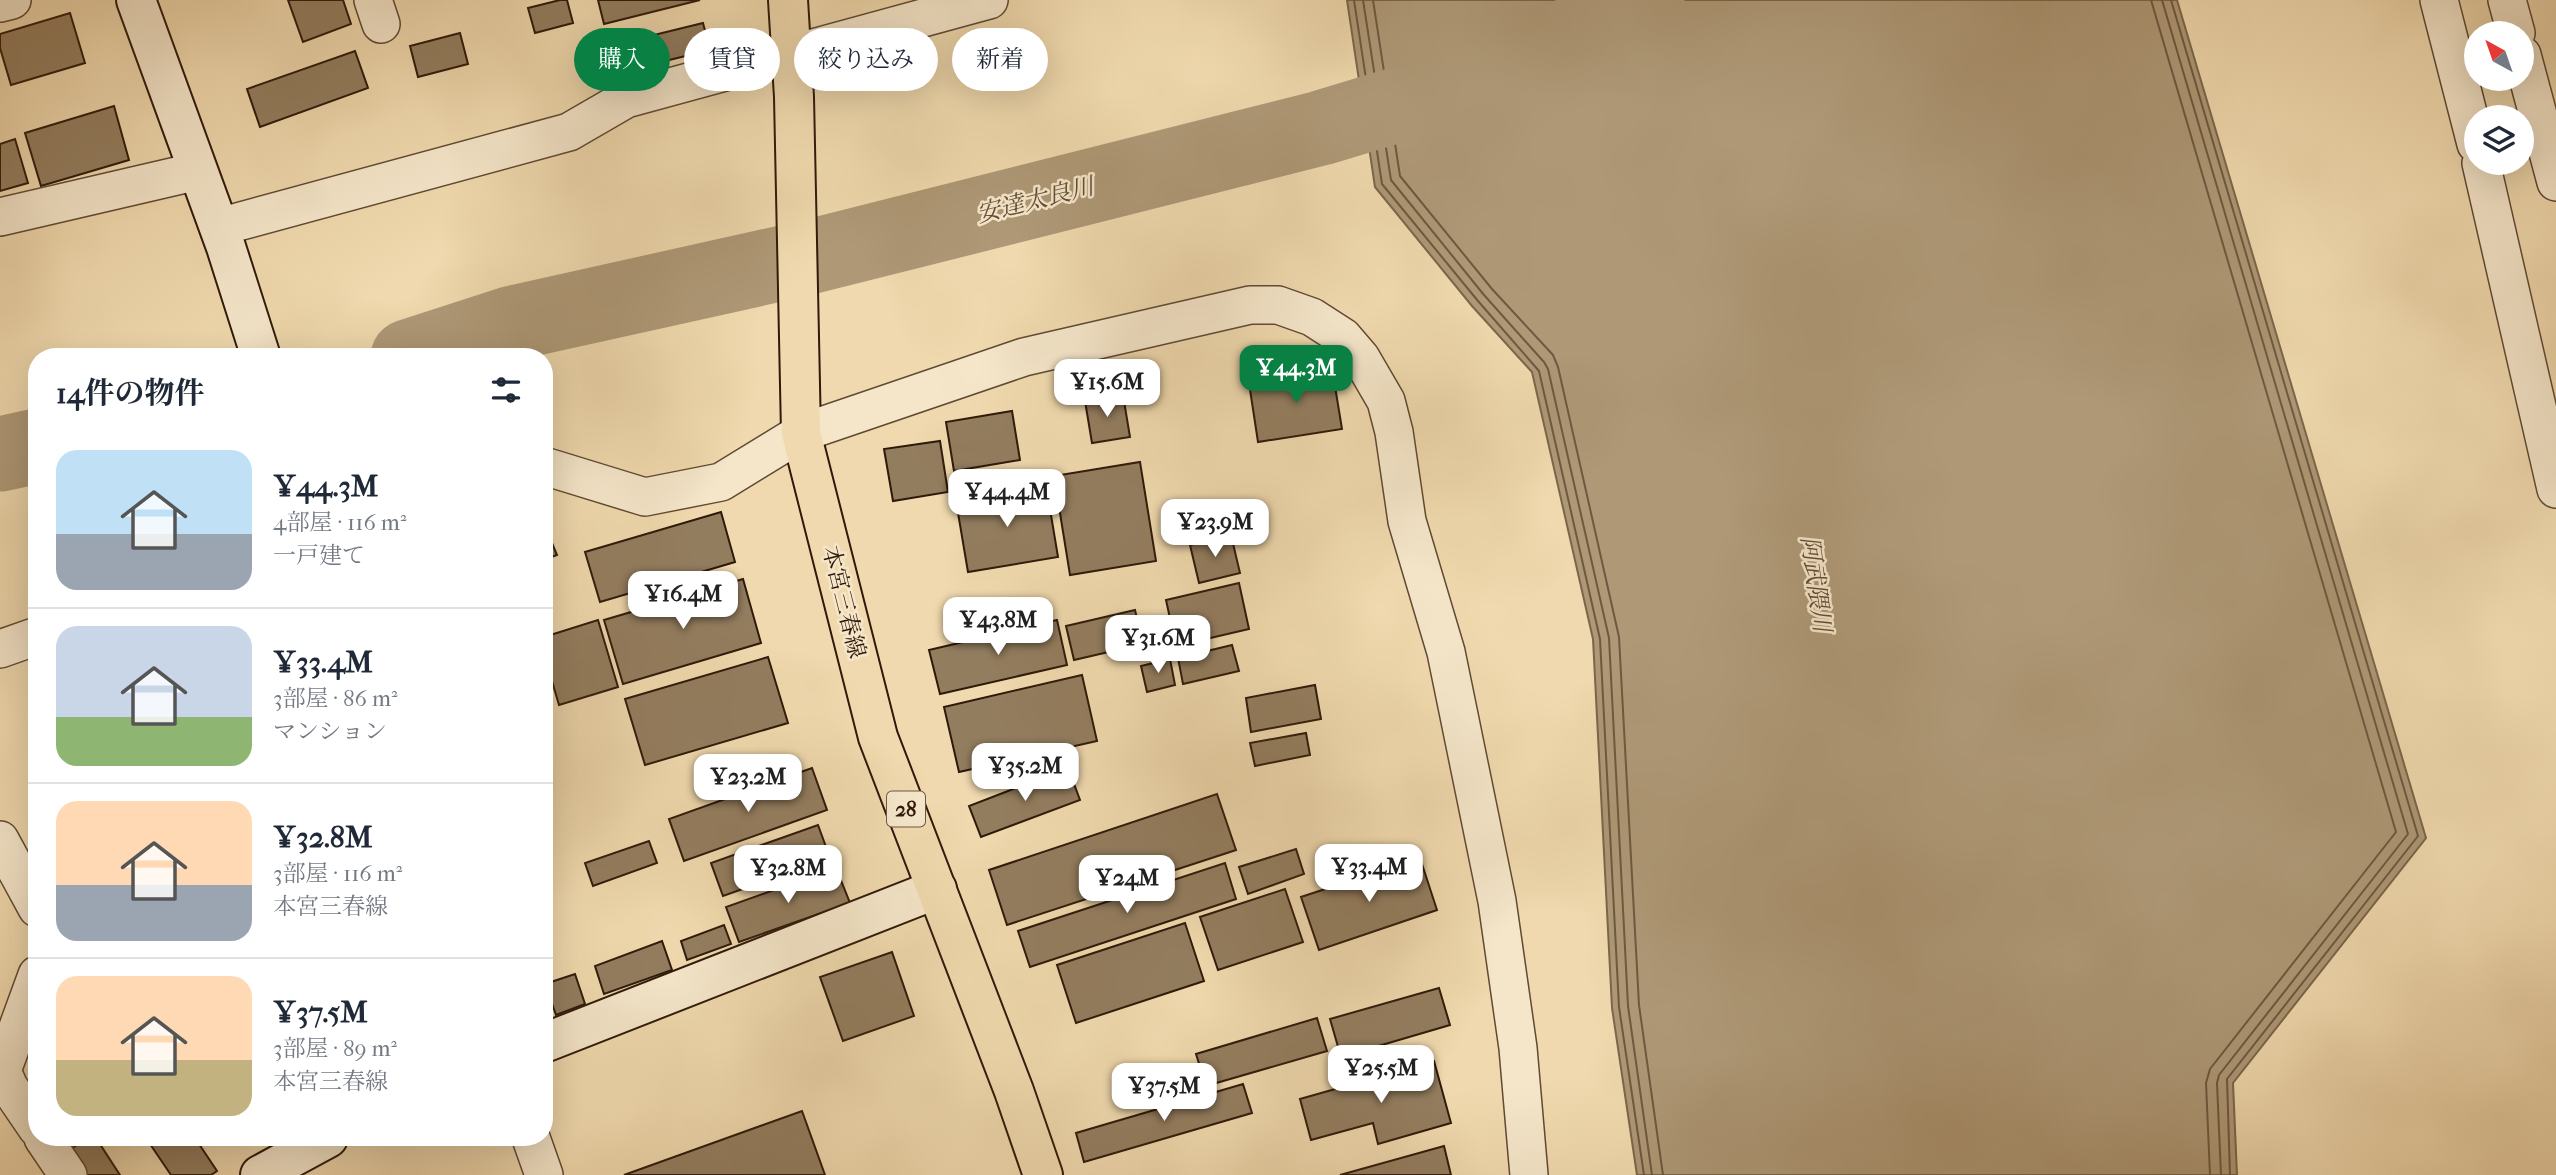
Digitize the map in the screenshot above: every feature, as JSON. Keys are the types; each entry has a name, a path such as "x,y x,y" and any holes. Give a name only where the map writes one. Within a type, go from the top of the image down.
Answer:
{"main road":[{"name":"本宮三春線","path":"788,0 794,97 801,433 878,737 1014,1091 1043,1175"}],"street":[{"path":"0,3 12,0"},
{"path":"135,0 222,237 258,348"},
{"path":"222,237 569,132 626,99 989,0"},
{"path":"2438,0 2466,105"},
{"path":"2507,0 2513,21"},
{"path":"2532,91 2556,181"},
{"path":"0,217 198,171"},
{"path":"2484,175 2556,489"},
{"path":"553,469 645,497 721,482 801,433 1024,357 1250,305 1278,305 1312,317 1343,337 1361,358 1386,401 1394,432 1407,521 1446,652 1497,901 1518,1048 1529,1175"},
{"path":"0,649 28,639"},
{"path":"0,840 28,891"},
{"path":"553,1039 937,889"},
{"path":"28,1000 2,1071 9,1087 28,1115"},
{"path":"48,1146 68,1175"},
{"path":"260,1175 313,1146"},
{"path":"534,1146 544,1175"}],"water":[{"name":"阿武隈川","path":"1347,0 2177,0 2426,838 2233,1083 2237,1175 1637,1175 1612,1008 1593,639 1532,372 1472,306 1375,187"}],"building":[{"path":"288,0 343,0 351,24 303,42"},
{"path":"567,0 573,23 535,33 528,8"},
{"path":"598,0 700,0 604,24"},
{"path":"70,13 85,63 11,85 0,48 0,34"},
{"path":"703,23 704,28 684,28 684,56 670,60 670,31"},
{"path":"460,33 468,64 418,77 410,46"},
{"path":"355,51 368,88 260,127 247,89"},
{"path":"114,106 129,160 41,186 25,133"},
{"path":"15,139 28,183 0,191 0,144"},
{"path":"1332,368 1342,429 1258,442 1249,383"},
{"path":"1123,395 1130,437 1092,443 1085,401"},
{"path":"1012,411 1020,460 954,471 946,422"},
{"path":"940,441 948,492 893,501 884,449"},
{"path":"1140,462 1156,561 1070,575 1054,476"},
{"path":"1046,485 1058,557 968,572 956,501"},
{"path":"721,512 735,562 600,602 585,552"},
{"path":"1231,535 1240,573 1199,583 1190,545"},
{"path":"743,579 761,643 623,684 604,620"},
{"path":"1239,583 1249,629 1176,646 1166,600"},
{"path":"1135,610 1143,644 1074,660 1066,626"},
{"path":"598,620 618,687 559,705 553,685 553,634"},
{"path":"1057,620 1067,665 940,694 929,650"},
{"path":"1232,645 1239,671 1183,684 1178,658"},
{"path":"768,657 788,723 645,765 625,699"},
{"path":"1170,659 1175,685 1147,692 1141,666"},
{"path":"1082,675 1097,741 959,772 944,707"},
{"path":"1315,685 1321,719 1251,732 1246,698"},
{"path":"1306,733 1310,755 1255,766 1250,743"},
{"path":"812,768 827,810 684,861 669,819"},
{"path":"1068,768 1080,800 981,837 969,806"},
{"path":"1217,794 1236,850 1007,925 989,870"},
{"path":"818,825 830,858 723,896 711,863"},
{"path":"649,841 657,863 593,886 585,863"},
{"path":"1296,849 1304,874 1248,894 1239,867"},
{"path":"1420,858 1437,910 1319,950 1301,897"},
{"path":"1225,863 1236,899 1030,967 1018,931"},
{"path":"836,868 850,903 739,942 726,907"},
{"path":"1285,889 1303,942 1218,970 1200,917"},
{"path":"1185,923 1204,981 1076,1023 1057,965"},
{"path":"724,925 731,944 687,960 681,941"},
{"path":"662,941 672,970 604,994 595,966"},
{"path":"892,952 914,1016 843,1041 820,977"},
{"path":"575,974 585,1004 556,1015 553,1007 553,981"},
{"path":"1439,988 1450,1025 1341,1057 1330,1019"},
{"path":"1317,1018 1327,1051 1206,1086 1196,1054"},
{"path":"1434,1061 1451,1123 1378,1144 1373,1123 1311,1140 1300,1099"},
{"path":"1243,1084 1252,1113 1084,1162 1076,1133"},
{"path":"802,1111 825,1175 624,1175"},
{"path":"75,1146 101,1146 120,1175 81,1175 66,1152"},
{"path":"151,1146 200,1146 217,1171 211,1175 171,1175"},
{"path":"1444,1146 1451,1175 1340,1175"}],"waterway":[{"name":"安達太良川","path":"436,348 513,323 801,259 1321,128 1453,88 1647,0"},
{"name":"安達太良川","path":"0,454 28,448"}]}
